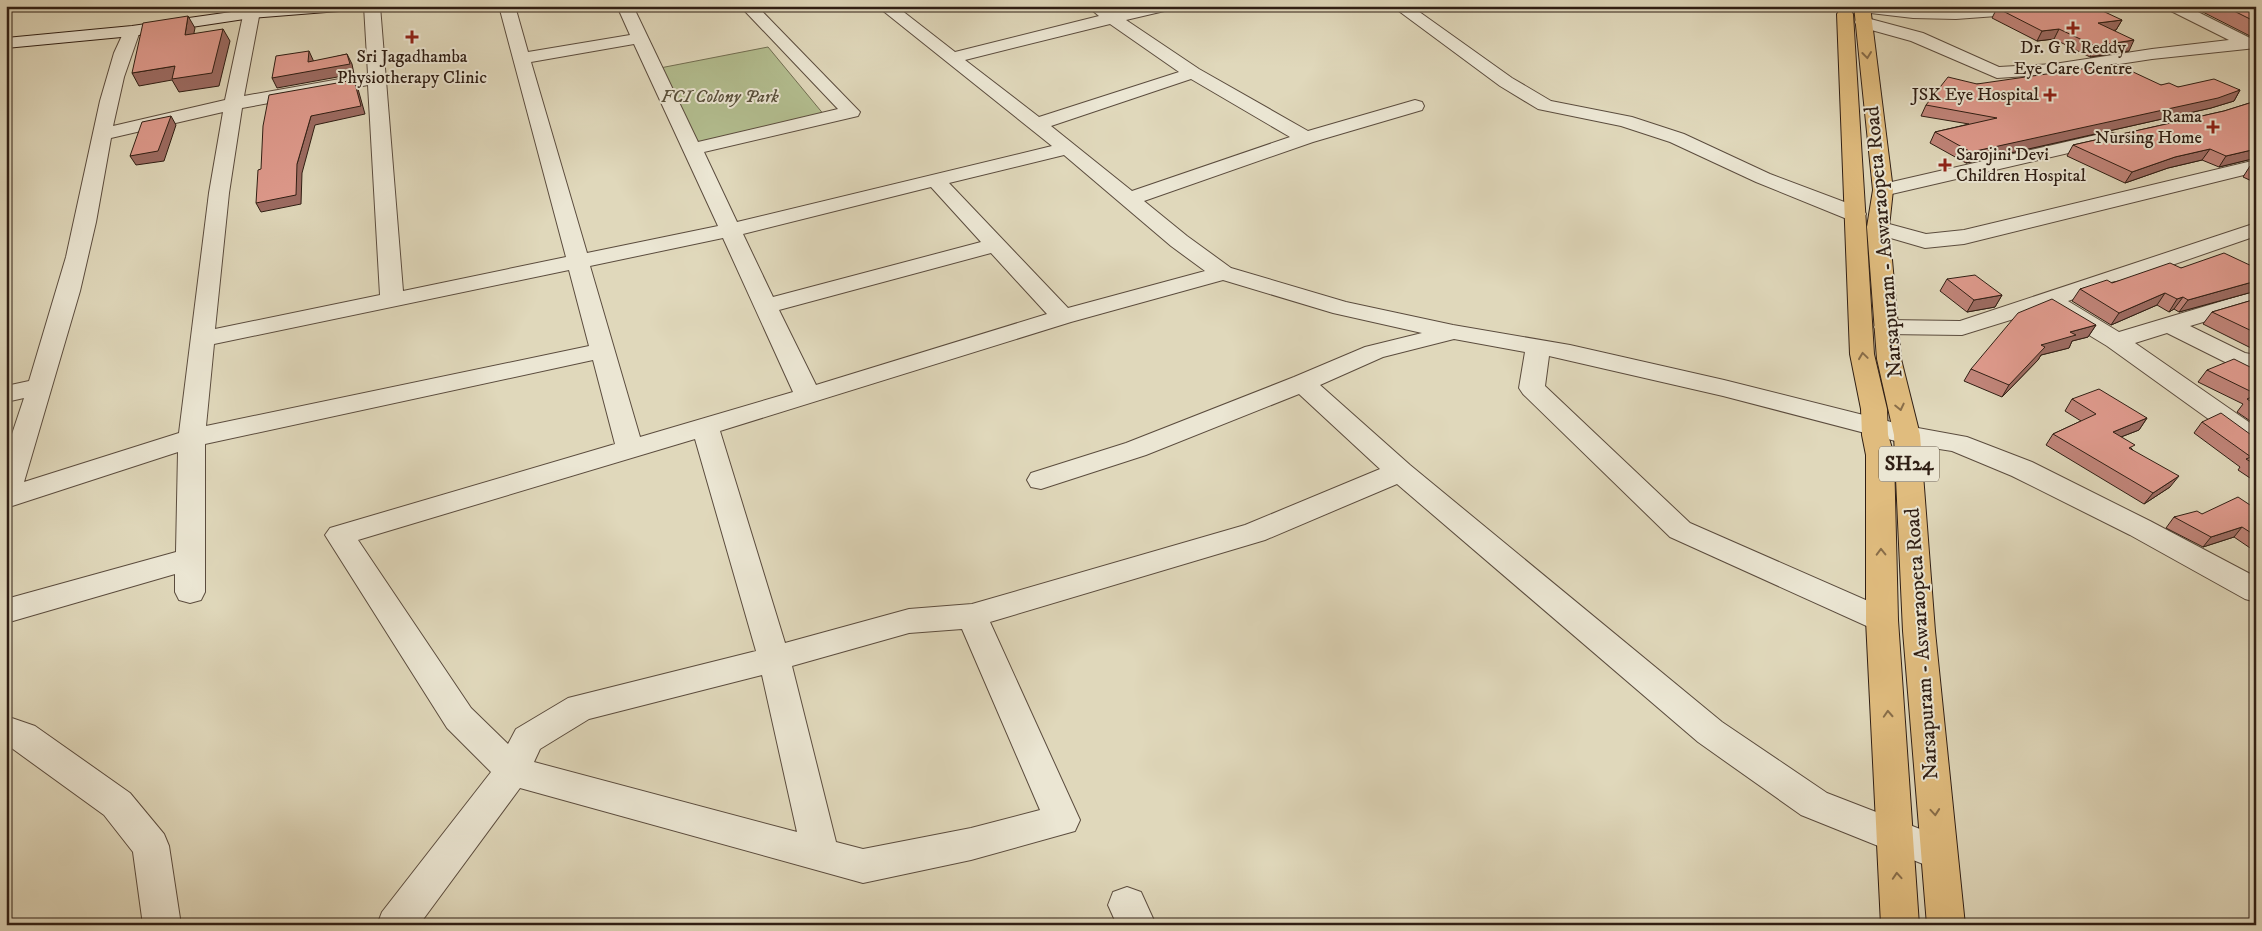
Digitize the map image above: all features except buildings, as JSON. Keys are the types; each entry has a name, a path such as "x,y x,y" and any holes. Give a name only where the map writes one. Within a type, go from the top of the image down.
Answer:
{"main road":[{"name":"Narsapuram - Aswaraopeta Road","path":"1858,11 1855,214 1862,354 1874,408 1874,426 1880,454 1882,620 1900,925"},
{"name":"Narsapuram - Aswaraopeta Road","path":"1858,11 1883,190 1878,227 1889,359 1907,435 1919,631 1946,925"}],"street":[{"path":"6,42 132,31 252,10 339,6"},
{"path":"372,6 392,300"},
{"path":"507,6 580,261 630,449"},
{"path":"625,6 808,396"},
{"path":"692,149 851,112 748,6"},
{"path":"885,6 1067,148 1179,241 1223,273 1341,308 1453,332 1570,352 1724,388 1907,435 1957,443 2022,469 2140,528 2256,591"},
{"path":"1095,6 1193,73 1306,138"},
{"path":"951,58 1167,6"},
{"path":"1400,6 1506,82 1545,105 1625,121 1677,138 1763,178 1855,214"},
{"path":"1858,11 1956,14 2066,6"},
{"path":"2173,6 2253,44"},
{"path":"190,592 192,438 202,339 219,193 233,104 252,10"},
{"path":"1858,11 1997,73 2054,69 2152,54 2253,44"},
{"path":"6,497 60,321 85,223 102,134 121,55 132,31"},
{"path":"522,58 640,38"},
{"path":"1036,124 1193,73"},
{"path":"102,134 233,104 378,78"},
{"path":"1129,199 1306,138 1415,106"},
{"path":"1883,190 2131,134"},
{"path":"202,339 730,230 1067,148"},
{"path":"1878,227 1925,241 1964,236 2256,166"},
{"path":"935,180 1063,317"},
{"path":"1886,327 1962,328 2256,229"},
{"path":"766,306 996,245"},
{"path":"972,616 1062,820 971,844 863,866 512,771 459,718 340,535 808,396 1063,317 1223,273"},
{"path":"2116,341 2256,298"},
{"path":"2049,300 2116,341 2256,440"},
{"path":"2170,324 2236,358 2256,363"},
{"path":"1041,480 1136,448 1302,383 1374,352 1453,332"},
{"path":"1538,347 1532,388 1680,530 1882,620"},
{"path":"6,497 192,438 604,350"},
{"path":"1302,383 1400,472 1710,732 1814,804 1938,853"},
{"path":"6,394 39,387"},
{"path":"705,427 774,659 821,854"},
{"path":"396,925 512,771 528,739 580,708 774,659 909,621 972,616 1256,533 1400,472"},
{"path":"6,610 190,559"},
{"path":"6,730 23,736 117,804 151,846 162,925"}],"green space":[{"name":"FCI Colony Park","path":"768,47 825,116 696,145 660,68"}],"place":[{"name":"Dr. G R Reddy Eye Care Centre","path":"2073,28"},
{"name":"Sri Jagadhamba Physiotherapy Clinic","path":"412,37"},
{"name":"JSK Eye Hospital","path":"2050,95"},
{"name":"Rama Nursing Home","path":"2213,127"},
{"name":"Sarojini Devi Children Hospital","path":"1945,165"}]}
